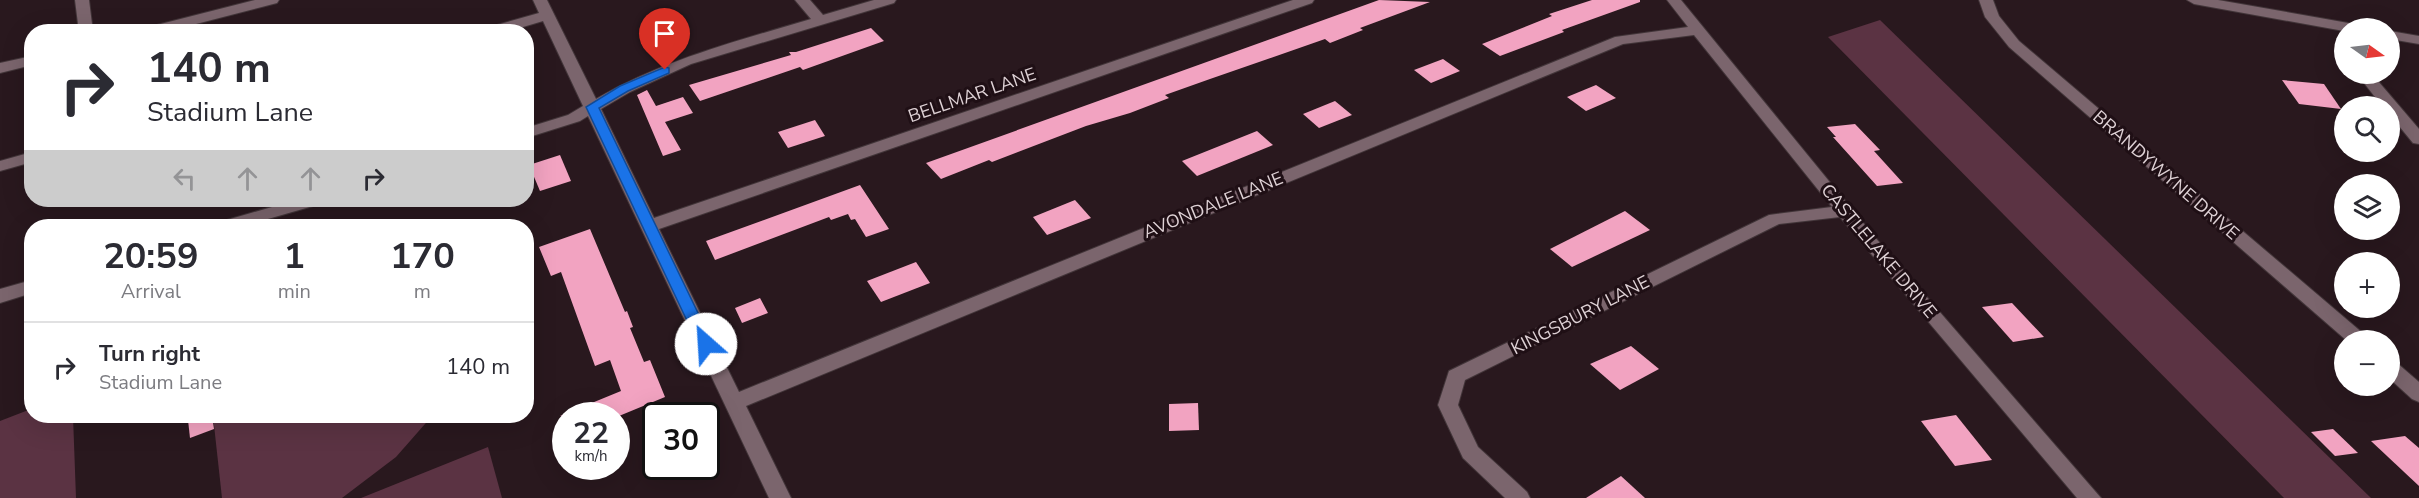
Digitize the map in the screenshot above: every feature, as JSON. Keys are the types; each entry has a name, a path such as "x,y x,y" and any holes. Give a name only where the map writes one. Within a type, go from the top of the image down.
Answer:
{"street":[{"path":"82,0 85,24"},
{"path":"178,24 272,0"},
{"path":"802,0 821,22"},
{"path":"534,130 574,118 624,89 686,61 889,0"},
{"name":"BELLMAR LANE","path":"650,226 1307,0"},
{"name":"CASTLELAKE DRIVE","path":"1674,0 1844,211 2090,498"},
{"name":"BRANDYWYNE DRIVE","path":"1986,0 1992,17 2014,44 2346,330"},
{"path":"2194,0 2334,26"},
{"path":"506,24 544,7 780,498"},
{"name":"AVONDALE LANE","path":"734,402 1620,40 1698,30"},
{"path":"2400,37 2419,40"},
{"path":"0,68 24,62"},
{"path":"2373,84 2419,139"},
{"path":"0,166 24,160"},
{"path":"250,219 290,207"},
{"name":"KINGSBURY LANE","path":"1519,498 1470,452 1448,405 1456,376 1775,219 1844,211"},
{"path":"0,296 24,288"},
{"path":"2400,376 2416,388"}],"shaded area":[{"path":"1880,20 2371,498 2284,498 1828,37"},
{"path":"24,412 24,423 73,423 76,498 0,498 0,421"},
{"path":"214,423 426,423 396,457 342,498 222,498"},
{"path":"488,447 502,498 361,498"}],"building":[{"path":"1379,0 1430,2 1360,28 1363,30 1330,43 1325,39 1210,79 1165,95 1169,98 1130,113 1086,126 941,179 926,163"},
{"path":"1592,0 1640,0 1640,2 1562,30 1564,32 1500,56 1482,44 1552,16 1549,14"},
{"path":"871,28 884,41 803,70 800,67 700,101 689,85 791,55 789,52 796,52"},
{"path":"1443,59 1460,71 1431,83 1414,70"},
{"path":"2282,80 2324,84 2334,99 2334,108 2299,104"},
{"path":"1596,85 1616,98 1586,111 1567,97"},
{"path":"647,90 656,106 683,97 693,113 665,122 681,150 663,156 637,95"},
{"path":"1335,101 1352,115 1319,128 1303,114"},
{"path":"815,120 825,136 788,148 778,132"},
{"path":"1855,124 1880,150 1874,151 1903,183 1877,186 1833,137 1836,137 1827,127"},
{"path":"1257,131 1273,145 1197,176 1182,161"},
{"path":"560,155 571,181 540,191 534,177 534,163"},
{"path":"860,185 889,229 866,237 855,219 851,220 848,214 831,220 829,217 715,260 706,241"},
{"path":"1075,200 1091,218 1047,235 1033,217"},
{"path":"1625,211 1650,230 1572,267 1550,249"},
{"path":"590,229 625,312 627,311 633,327 630,328 644,362 650,360 665,397 653,402 642,402 642,406 630,411 630,402 594,402 621,391 610,360 595,366 561,272 551,276 539,247"},
{"path":"916,262 930,283 881,302 867,281"},
{"path":"760,298 768,313 742,323 735,308"},
{"path":"2012,303 2044,337 2013,342 1982,307"},
{"path":"1631,346 1659,369 1620,390 1590,364"},
{"path":"1198,403 1199,430 1169,431 1169,404"},
{"path":"1956,415 1992,460 1955,466 1921,421"},
{"path":"188,423 213,423 214,429 190,438"},
{"path":"2333,429 2358,453 2335,456 2311,432"},
{"path":"2405,436 2419,448 2419,486 2371,441"},
{"path":"1621,476 1645,498 1586,498"}],"route":[{"path":"665,70 592,107 706,344"}]}
